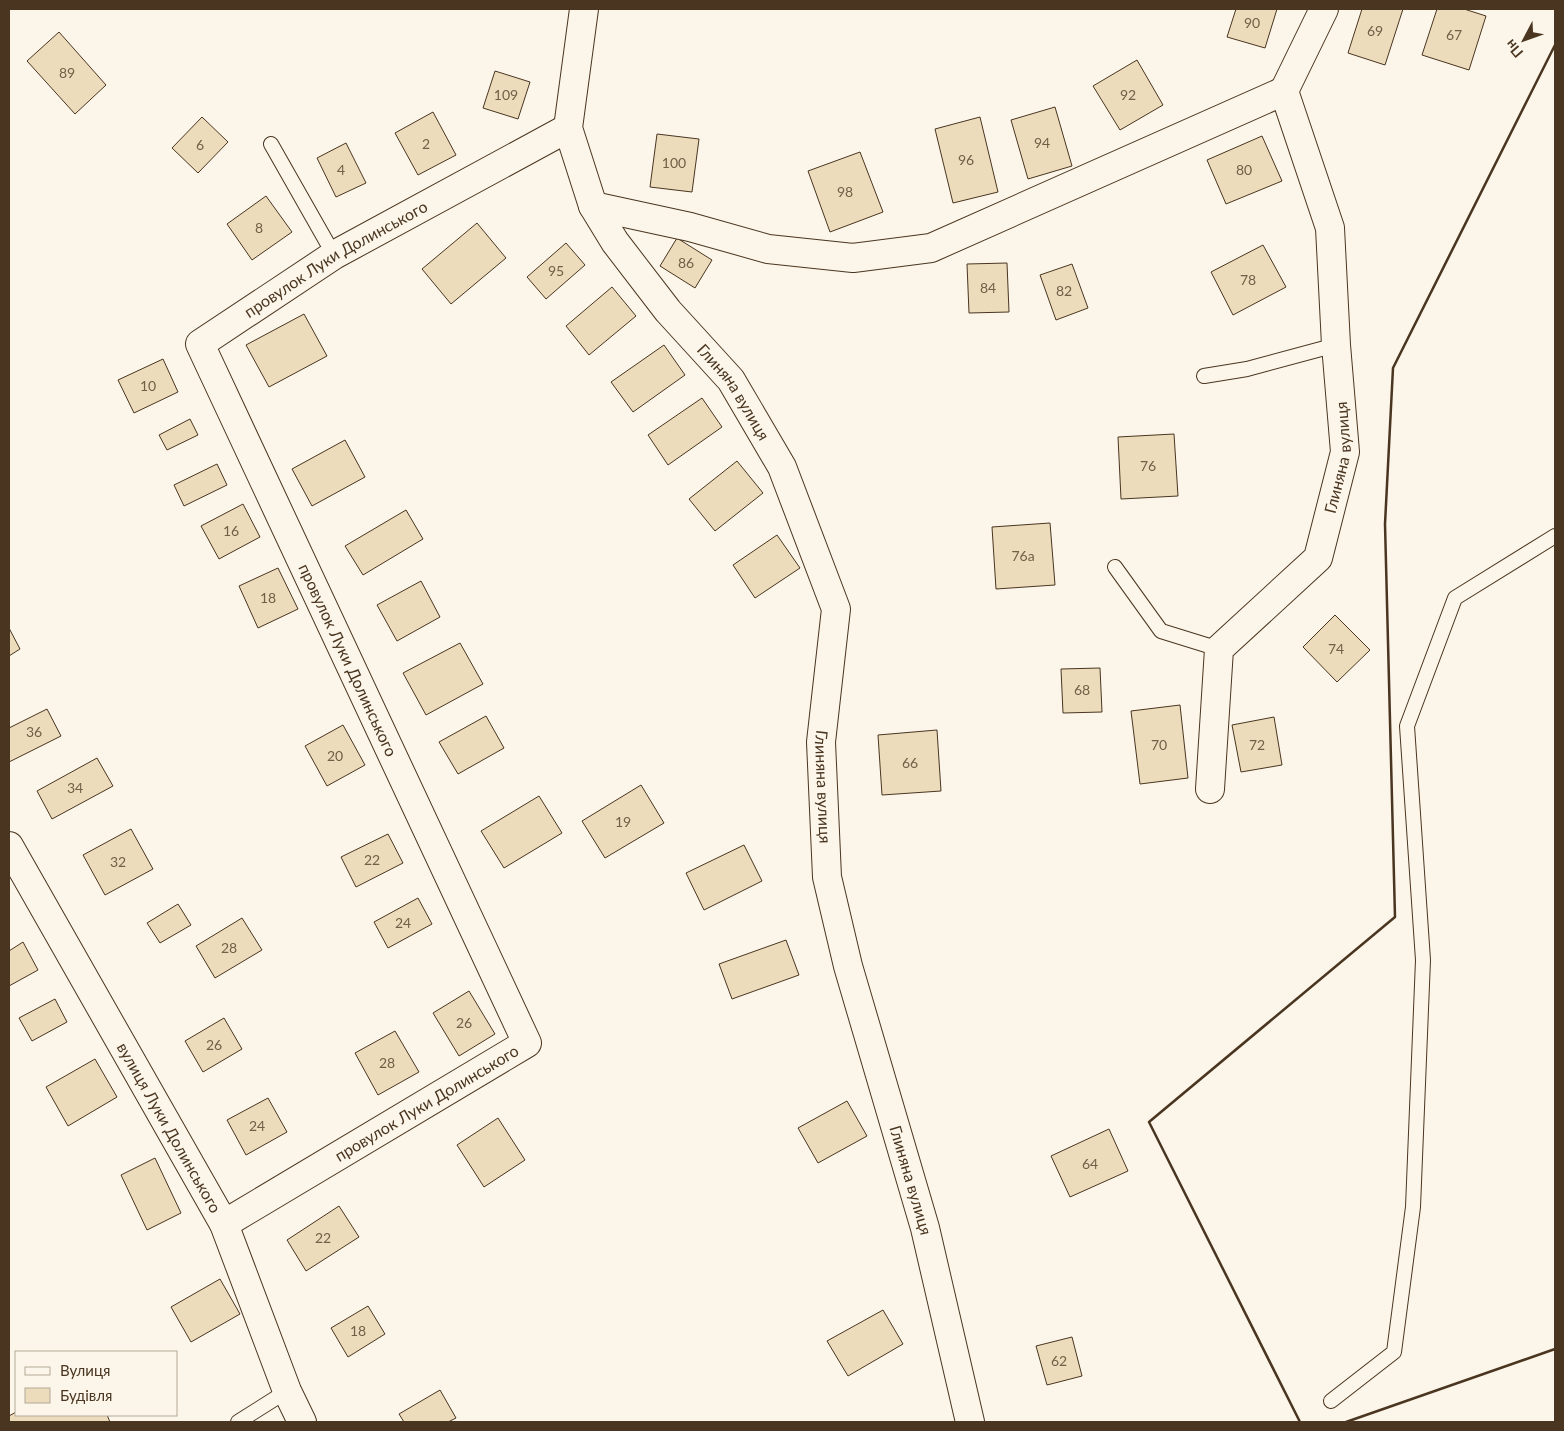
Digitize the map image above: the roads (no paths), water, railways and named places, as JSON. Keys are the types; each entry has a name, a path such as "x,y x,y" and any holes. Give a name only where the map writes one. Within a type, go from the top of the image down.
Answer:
{"street":[{"name":"Глиняна вулиця","path":"584,9 568,128 593,206 615,242 668,312 731,380 782,467 836,609 821,742 827,877 848,966 925,1228 970,1422"},
{"path":"593,206 690,227 768,249 853,258 931,248 1284,91 1324,9"},
{"name":"Глиняна вулиця","path":"1219,649 1318,558 1345,452 1336,346 1330,228 1284,91"},
{"name":"провулок Луки Долинського","path":"224,1224 527,1043 200,344 334,256 568,128"},
{"path":"1210,789 1219,649"},
{"name":"вулиця Луки Долинського","path":"9,846 224,1224 287,1391 302,1422"}],"lane":[{"path":"271,144 334,256"},
{"path":"1204,376 1247,369 1336,346"},
{"path":"1331,1401 1394,1352 1413,1207 1424,960 1406,726 1455,598 1555,536"},
{"path":"1115,567 1161,631 1219,649"},
{"path":"238,1422 287,1391"}]}
